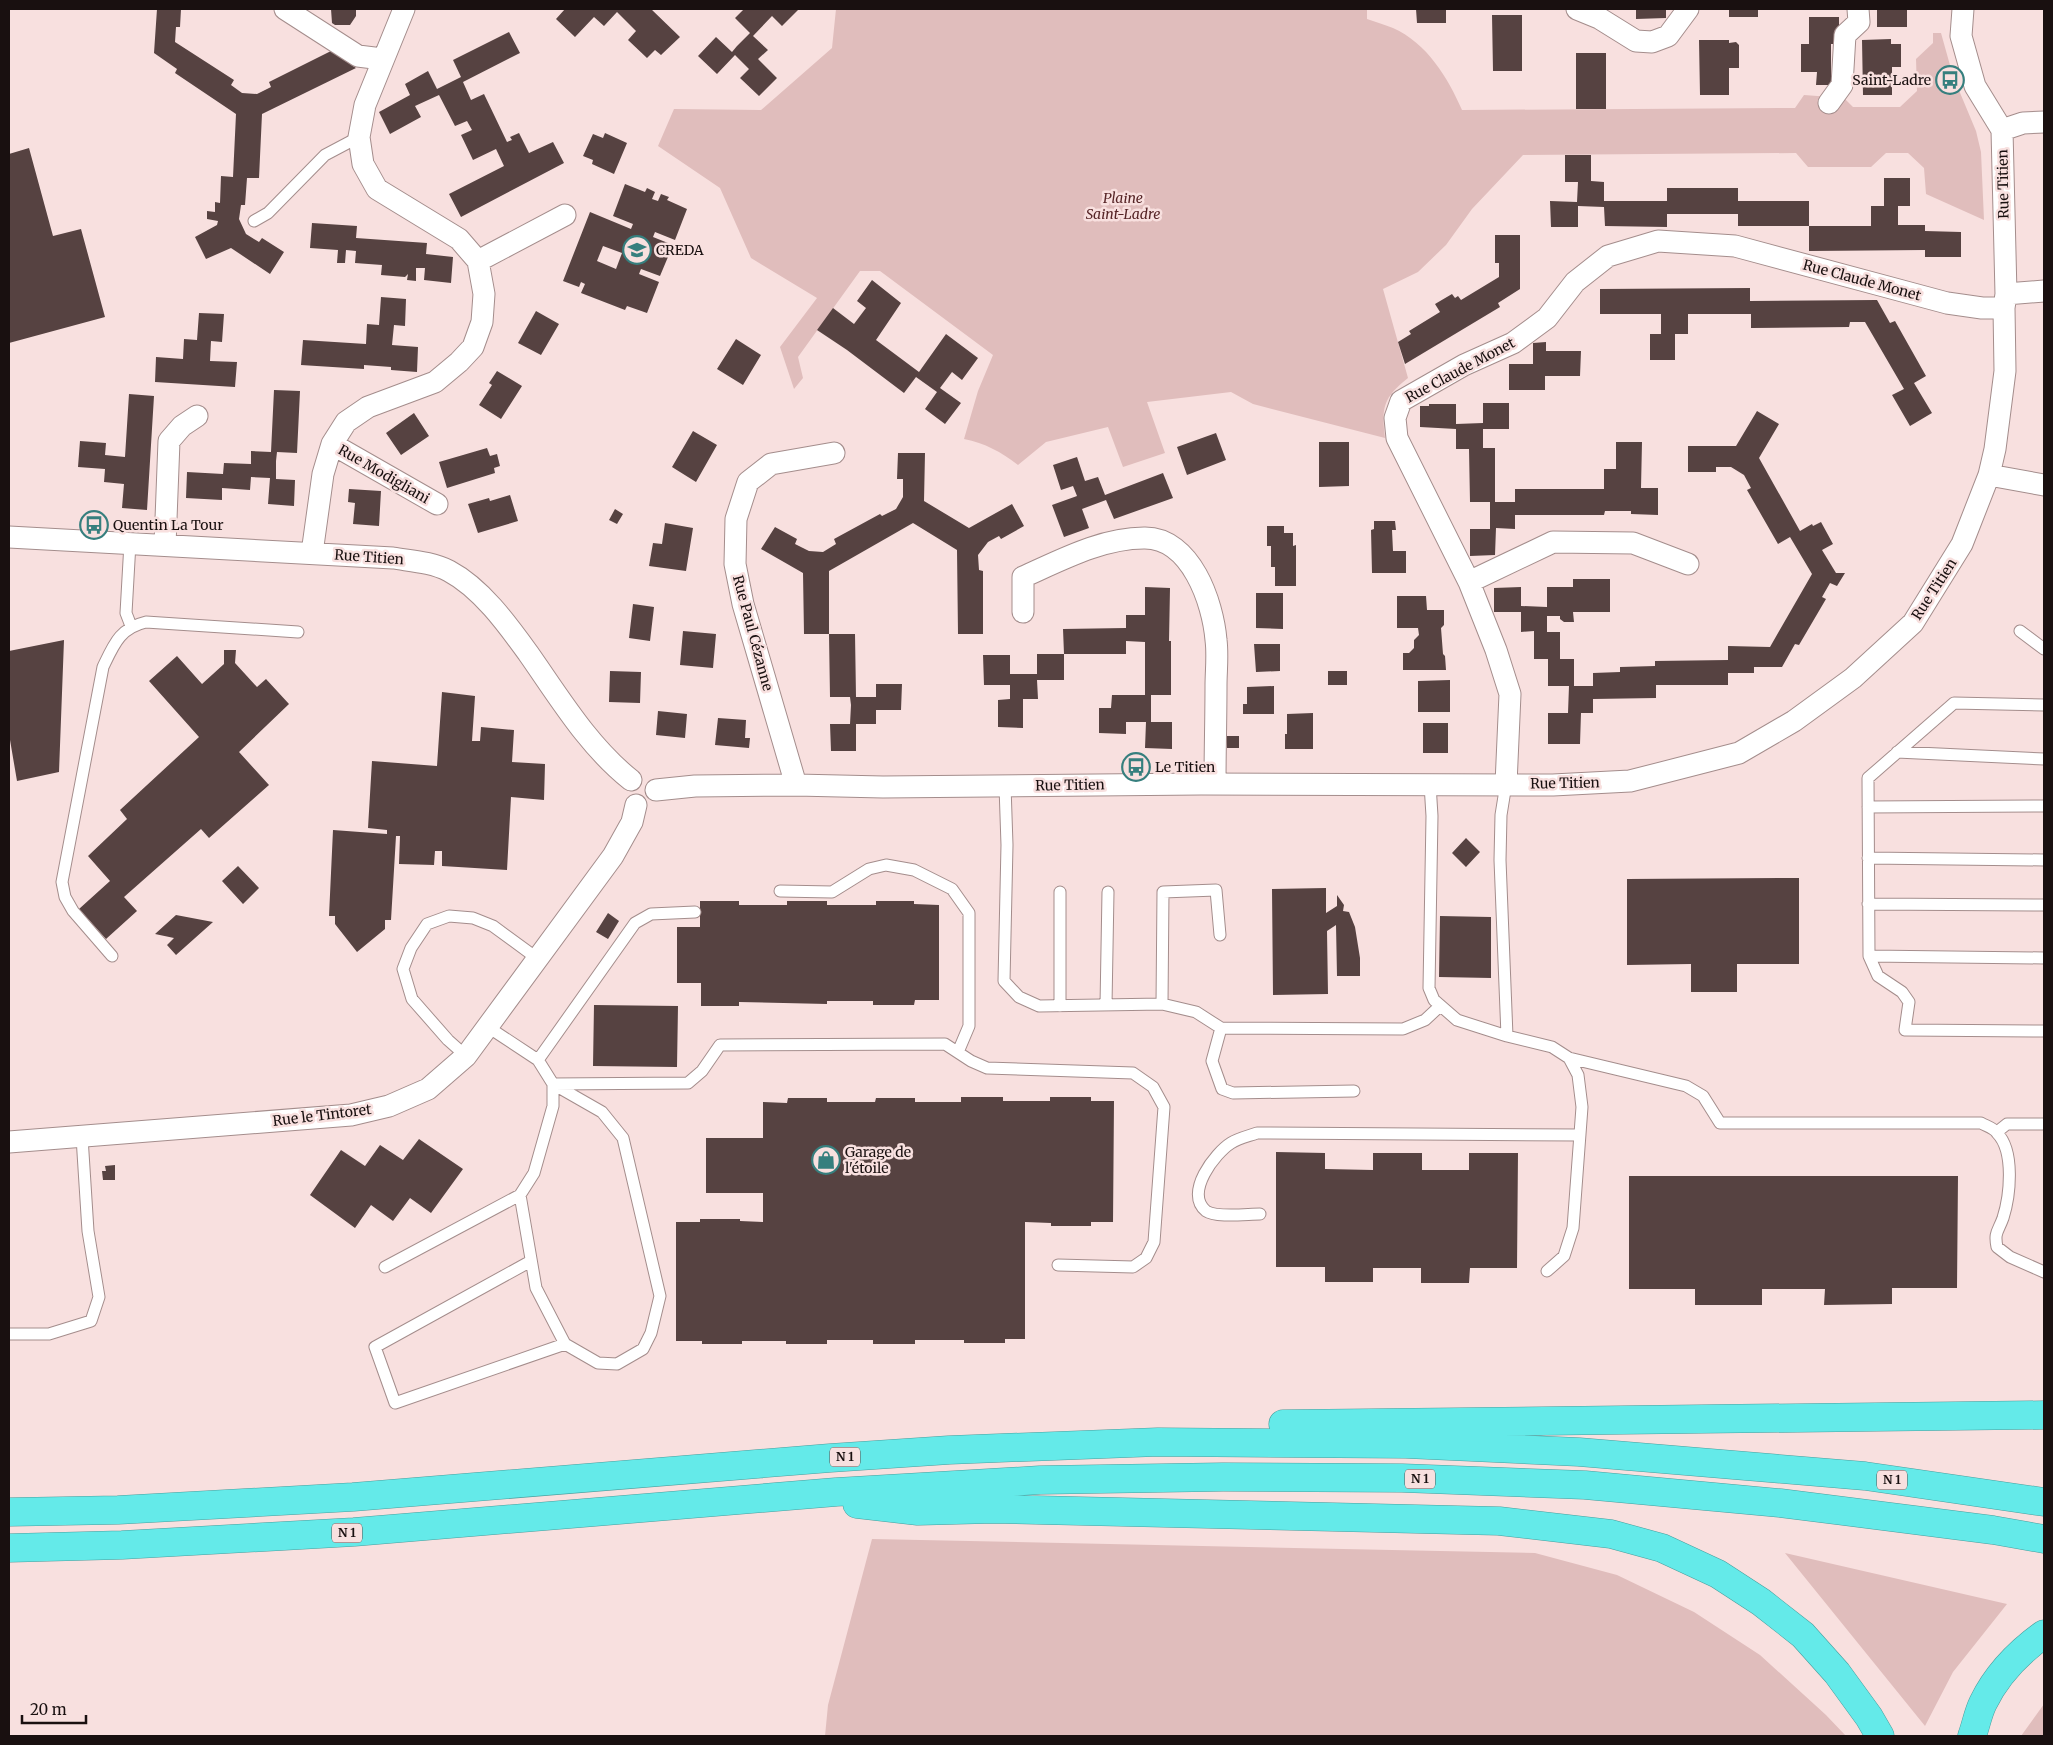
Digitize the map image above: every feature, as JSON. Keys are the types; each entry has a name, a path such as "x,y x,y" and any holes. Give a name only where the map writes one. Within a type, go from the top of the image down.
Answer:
{"highway":[{"path":"1158,1442 1217,1424 2044,1415"},
{"name":"N 1","path":"9,1512 118,1510 353,1497 830,1458 949,1450 1158,1442 1406,1444 1579,1452 1864,1476 2044,1502"},
{"name":"N 1","path":"9,1548 122,1545 354,1532 794,1497 836,1492 1040,1480 1223,1477 1402,1478 1585,1485 1780,1503 1993,1530 2044,1539"},
{"path":"794,1497 918,1511 992,1509 1499,1521 1611,1534 1662,1548 1718,1574 1761,1602 1803,1635 1837,1672 1880,1736"},
{"path":"1972,1736 1983,1704 2002,1672 2027,1646 2044,1634"}],"street":[{"path":"285,9 358,56 382,59"},
{"path":"404,9 382,59 365,106 359,137 363,164 377,189 459,239 478,261 565,215"},
{"path":"1577,9 1599,18 1636,41 1652,42 1668,36 1688,9"},
{"path":"1829,103 1842,85 1845,35 1859,22 1858,9"},
{"path":"1963,9 1961,36 1975,86 2002,130 2023,123 2044,122"},
{"name":"Rue Titien","path":"656,790 695,786 796,785 883,787 1215,784 1554,785 1630,782 1739,753 1794,721 1853,678 1913,623 1962,544 1989,475 1995,449 2005,371 2002,130"},
{"name":"Rue Claude Monet","path":"1506,784 1510,694 1496,650 1469,582 1397,438 1395,418 1401,402 1464,365 1513,343 1547,318 1575,282 1608,256 1658,241 1735,246 1947,302 1982,308 2044,291"},
{"name":"Rue Modigliani","path":"312,553 323,474 332,444 346,422 368,407 435,382 459,362 473,347 482,322 484,294 478,261"},
{"path":"165,545 169,441 182,426 197,416"},
{"name":"Rue Modigliani","path":"332,444 437,504"},
{"name":"Rue Paul Cézanne","path":"796,785 743,604 735,564 736,519 748,482 771,464 834,453"},
{"path":"1989,475 2044,485"},
{"name":"Rue Titien","path":"9,537 312,553 424,562 449,571 480,594 510,627 584,733 631,780"},
{"path":"1023,612 1023,577 1056,562 1112,541 1146,537 1167,543 1183,555 1199,578 1209,601 1216,640 1215,784"},
{"path":"1469,582 1553,542 1633,543 1688,564"},
{"path":"638,777 646,777 653,782 656,790 655,797 644,806 636,805 630,801 627,794 627,787 631,780 638,777"},
{"name":"Rue le Tintoret","path":"9,1142 351,1115 389,1106 428,1089 466,1056 488,1027 613,856 632,822 636,805"}],"lane":[{"path":"254,221 268,213 325,156 359,137"},
{"path":"130,543 126,613 131,626"},
{"path":"112,956 73,911 65,897 62,882 103,668 114,644 131,626 146,622 298,632"},
{"path":"2020,631 2044,649"},
{"path":"2044,705 1954,703 1868,778 1869,956 1878,976 1902,992 1909,1002 1906,1030 2044,1031"},
{"path":"1897,752 2044,759"},
{"path":"1430,784 1432,816 1429,988 1434,1000 1457,1020 1507,1036 1552,1047 1570,1058 1686,1086 1703,1096 1720,1123 1981,1122 1997,1132 2006,1147 2009,1191 2002,1219 1995,1236 1997,1247 2010,1257 2044,1272"},
{"path":"1506,784 1501,815 1500,860 1507,1036"},
{"path":"1005,786 1007,845 1004,981 1019,997 1039,1006 1162,1004 1196,1012 1221,1028 1403,1029 1425,1020 1440,1006"},
{"path":"1868,807 2044,806"},
{"path":"1868,858 2044,860"},
{"path":"780,891 832,892 869,869 886,865 914,870 952,889 969,913 969,1026 958,1052"},
{"path":"1162,1004 1163,892 1216,890 1220,935"},
{"path":"1060,892 1060,1006"},
{"path":"1106,1005 1108,892"},
{"path":"1868,904 2044,905"},
{"path":"538,1060 635,923 651,914 695,912"},
{"path":"466,1056 448,1040 412,999 403,969 411,948 427,924 449,916 473,918 493,926 538,958"},
{"path":"1869,956 2044,958"},
{"path":"488,1027 538,1060 553,1084 602,1112 623,1138 660,1296 651,1333 643,1350 617,1364 598,1363 565,1344 536,1288 520,1196"},
{"path":"1221,1028 1212,1061 1222,1089 1233,1093 1354,1091"},
{"path":"553,1084 688,1083 702,1071 720,1045 946,1044 970,1061 987,1068 1133,1073 1153,1087 1164,1107 1154,1242 1146,1258 1132,1267 1058,1265"},
{"path":"1547,1271 1564,1256 1573,1228 1582,1107 1578,1074 1570,1058"},
{"path":"385,1267 520,1196 534,1174 553,1106 553,1084"},
{"path":"1997,1132 2007,1124 2044,1124"},
{"path":"1260,1214 1214,1214 1205,1210 1198,1197 1202,1178 1212,1160 1232,1142 1257,1133 1580,1135"},
{"path":"9,1334 48,1334 91,1321 99,1297 88,1231 82,1137"},
{"path":"532,1261 376,1347 395,1403 565,1344"}],"green space":[{"name":"Plaine Saint-Ladre","path":"836,9 1367,9 1367,19 1393,28 1426,52 1443,74 1462,110 1795,108 1804,95 1844,98 1853,107 1900,107 1917,91 1916,59 1933,43 1933,33 1941,33 1953,76 1976,131 1981,152 1984,220 1926,194 1924,168 1908,153 1886,153 1871,167 1808,167 1796,153 1523,155 1472,209 1446,245 1418,272 1383,289 1408,378 1394,391 1386,404 1384,410 1385,438 1253,404 1231,392 1147,402 1165,453 1123,467 1108,427 1046,442 1018,465 992,449 964,439 978,391 993,355 880,271 860,271 798,357 803,378 794,389 780,347 817,298 751,258 720,188 658,146 674,109 761,110 832,48"},
{"path":"872,1539 1535,1553 1617,1575 1694,1612 1760,1655 1826,1715 1846,1736 825,1736 828,1705"},
{"path":"1785,1553 2007,1604 1953,1672 1925,1726"},
{"path":"2044,1704 2044,1736 2021,1736"}],"building":[{"path":"157,9 181,9 180,27 176,27 175,42 234,80 231,85 242,93 257,94 271,87 269,82 331,51 356,68 262,114 259,178 247,178 245,205 241,205 239,219 246,234 259,242 262,238 284,252 270,274 231,248 206,259 195,237 217,225 218,221 207,219 207,211 215,212 215,202 220,203 221,176 233,177 236,114 175,73 177,69 154,53"},
{"path":"331,9 356,9 356,16 350,25 335,25 332,23"},
{"path":"565,9 651,9 680,37 661,55 655,50 647,58 628,40 636,31 617,12 604,26 594,17 575,37 556,19"},
{"path":"744,9 799,9 782,26 772,16 753,36 768,50 758,59 777,78 759,96 740,78 749,69 735,55 717,74 698,56 716,37 732,52 750,33 735,18"},
{"path":"1416,9 1446,9 1446,23 1417,23"},
{"path":"1636,9 1666,9 1666,18 1636,19"},
{"path":"1729,9 1758,9 1758,17 1729,17"},
{"path":"1877,9 1907,9 1907,27 1877,27"},
{"path":"1492,15 1522,15 1522,71 1493,71"},
{"path":"1809,17 1839,17 1839,44 1831,44 1831,85 1816,85 1817,72 1801,72 1801,44 1809,44"},
{"path":"509,32 520,53 463,82 471,100 484,94 507,142 512,140 510,137 519,133 529,153 553,142 564,163 461,217 449,194 504,166 496,149 473,160 461,135 472,130 467,121 455,126 439,95 415,106 421,117 390,134 379,112 410,95 405,84 428,71 437,89 461,77 453,60"},
{"path":"1891,39 1891,44 1901,44 1901,67 1892,67 1892,95 1863,95 1862,40"},
{"path":"1699,40 1729,40 1729,43 1736,42 1739,45 1739,68 1729,68 1729,95 1700,95"},
{"path":"1576,53 1606,53 1606,109 1576,109"},
{"path":"605,133 627,143 614,174 592,164 593,160 583,156 593,134 603,138"},
{"path":"29,148 53,236 81,229 105,317 9,343 9,154"},
{"path":"1565,155 1591,155 1591,181 1604,182 1604,201 1667,201 1667,188 1738,188 1738,201 1809,201 1809,226 1738,226 1738,214 1667,214 1667,227 1605,226 1604,207 1578,206 1578,227 1551,227 1550,201 1577,202 1578,182 1565,182"},
{"path":"1884,178 1910,178 1910,206 1898,206 1898,225 1925,225 1925,231 1961,232 1961,257 1925,257 1925,250 1809,251 1809,226 1871,226 1871,206 1884,206"},
{"path":"625,184 645,192 647,188 655,192 652,199 658,201 661,194 669,197 667,200 687,209 675,240 655,232 653,237 673,245 660,276 641,269 639,274 659,282 647,313 627,306 625,310 581,293 585,284 581,282 579,287 563,281 590,212 631,229 633,224 613,216","holes":["603,246 622,253 616,269 597,261"]},
{"path":"312,223 357,226 356,238 427,243 426,254 453,257 451,283 424,280 425,268 416,268 416,281 407,280 408,274 405,277 381,275 382,265 355,263 356,251 346,250 345,263 337,263 338,250 310,248"},
{"path":"1495,235 1520,235 1520,289 1498,303 1500,307 1405,364 1398,342 1411,334 1409,331 1440,312 1435,304 1452,294 1455,298 1458,296 1461,300 1499,277 1499,263 1495,263"},
{"path":"872,280 901,303 876,340 919,372 946,334 978,358 962,380 952,372 940,388 961,403 945,424 925,409 937,392 916,377 904,393 817,330 833,308 854,324 866,308 857,301"},
{"path":"1750,288 1750,301 1877,300 1890,323 1895,321 1926,376 1914,383 1932,413 1910,426 1892,395 1904,389 1865,322 1850,322 1849,327 1751,328 1751,314 1688,314 1688,334 1675,334 1675,360 1650,360 1650,334 1661,334 1661,314 1600,314 1600,289"},
{"path":"381,297 406,299 405,326 394,325 392,345 418,347 417,372 391,370 391,367 364,365 364,369 301,365 303,340 366,344 367,324 379,325"},
{"path":"536,311 559,324 541,355 518,343"},
{"path":"199,313 224,314 222,342 211,341 210,361 237,362 235,387 155,382 156,357 183,359 184,339 197,340"},
{"path":"736,339 761,355 743,385 717,369"},
{"path":"1546,342 1546,351 1581,351 1580,376 1545,376 1545,390 1509,390 1509,364 1533,364 1533,343"},
{"path":"497,371 522,386 501,419 479,405 492,385 489,383"},
{"path":"274,390 300,391 297,453 277,452 276,461 276,479 295,480 294,506 268,504 270,478 251,477 250,490 222,488 222,500 186,498 187,472 223,474 224,463 251,464 251,451 271,452"},
{"path":"129,394 154,396 147,510 122,508 124,484 104,482 105,469 78,467 80,441 106,443 105,455 125,457"},
{"path":"1483,403 1509,403 1509,429 1483,429 1483,448 1495,448 1495,502 1515,502 1515,489 1604,489 1604,469 1616,469 1616,442 1642,442 1641,488 1658,488 1658,515 1631,514 1631,511 1605,511 1604,515 1515,515 1515,529 1496,528 1495,555 1470,556 1470,529 1490,529 1490,502 1470,502 1469,449 1456,449 1456,429 1420,427 1420,406 1456,404 1456,424 1483,423"},
{"path":"1757,411 1779,424 1759,458 1800,531 1812,524 1813,526 1821,522 1833,544 1822,550 1836,573 1845,573 1837,586 1830,583 1822,597 1826,599 1799,645 1795,644 1782,667 1754,667 1754,673 1728,673 1728,685 1656,685 1656,698 1593,699 1593,713 1581,713 1580,744 1548,744 1548,713 1568,713 1569,686 1548,686 1548,659 1534,659 1534,631 1521,632 1521,612 1494,612 1494,588 1521,587 1521,606 1547,607 1547,587 1573,587 1573,579 1610,579 1610,612 1573,612 1574,622 1564,622 1560,619 1560,616 1547,616 1547,632 1560,632 1560,659 1574,659 1574,686 1593,686 1593,673 1620,672 1620,667 1655,666 1655,661 1728,660 1728,646 1770,647 1812,574 1790,537 1778,544 1747,490 1751,488 1744,475 1731,467 1716,467 1716,472 1688,472 1688,446 1736,446"},
{"path":"414,413 429,436 401,455 386,433"},
{"path":"693,431 717,445 696,482 672,467"},
{"path":"1216,433 1226,460 1187,475 1177,447"},
{"path":"1319,442 1349,442 1349,486 1319,487"},
{"path":"487,448 490,456 497,454 500,466 494,468 495,473 447,488 439,462"},
{"path":"898,453 925,453 924,501 969,528 1012,504 1024,526 1001,539 999,536 988,542 978,555 979,570 983,571 983,634 958,634 957,550 913,523 829,571 829,634 804,634 803,573 761,549 775,527 797,539 795,544 809,551 823,552 836,544 834,539 880,514 882,516 896,509 903,497 903,479 897,479"},
{"path":"1077,457 1085,481 1098,477 1105,495 1163,473 1173,498 1114,519 1106,500 1082,509 1089,528 1064,537 1052,505 1077,496 1073,486 1061,490 1053,465"},
{"path":"349,489 381,491 379,526 353,524 355,503 348,502"},
{"path":"510,495 518,521 478,533 468,504 489,498 490,501"},
{"path":"615,509 623,514 617,524 609,520"},
{"path":"1374,521 1395,521 1396,530 1392,530 1393,551 1406,551 1406,573 1372,573 1371,530 1374,529"},
{"path":"665,523 693,528 686,571 649,566 653,543 662,544"},
{"path":"1267,526 1284,526 1284,533 1293,533 1293,546 1296,545 1296,586 1275,586 1275,567 1271,567 1271,546 1267,546"},
{"path":"1145,587 1170,588 1171,695 1151,695 1151,722 1172,722 1172,749 1145,748 1146,722 1126,722 1126,734 1099,733 1099,708 1111,708 1112,695 1145,695 1145,642 1126,641 1126,654 1064,654 1063,629 1126,628 1126,615 1145,615"},
{"path":"1256,593 1283,593 1283,629 1256,628"},
{"path":"1397,596 1426,596 1427,610 1444,610 1444,625 1441,628 1446,670 1403,670 1403,653 1409,653 1414,648 1414,640 1419,635 1418,628 1397,628"},
{"path":"633,604 654,607 650,641 629,638"},
{"path":"683,631 716,634 713,668 680,665"},
{"path":"829,634 855,634 856,697 876,697 876,684 902,684 901,710 876,710 876,724 856,724 856,751 831,751 830,724 850,724 851,705 850,697 830,697"},
{"path":"64,640 59,772 17,781 9,734 9,651"},
{"path":"1254,644 1280,644 1280,671 1256,672"},
{"path":"224,650 236,650 235,663 257,687 266,679 289,704 239,752 269,785 209,838 201,829 124,897 137,911 106,939 79,909 110,881 88,856 127,819 120,810 199,737 149,681 177,656 202,684 224,664"},
{"path":"1037,654 1064,654 1064,680 1037,680 1038,699 1023,699 1023,728 998,727 998,700 1010,699 1010,685 984,685 983,655 1010,655 1010,674 1037,674"},
{"path":"610,671 641,672 640,703 609,702"},
{"path":"1328,671 1347,671 1347,685 1328,685"},
{"path":"1450,680 1450,712 1418,712 1418,681"},
{"path":"1274,686 1274,714 1243,714 1243,704 1247,704 1247,687"},
{"path":"442,692 475,696 472,741 480,741 481,727 514,730 512,762 545,764 544,800 511,797 507,870 442,866 442,851 435,851 434,865 399,864 400,836 396,836 391,920 385,920 385,929 357,952 335,924 335,916 329,916 333,830 387,834 387,830 368,828 372,761 437,766"},
{"path":"658,711 687,714 685,738 656,735"},
{"path":"1313,713 1313,749 1285,749 1287,714"},
{"path":"718,718 746,720 745,738 750,738 749,748 715,745"},
{"path":"1423,723 1448,723 1448,753 1423,753"},
{"path":"1226,736 1239,736 1239,748 1227,748"},
{"path":"1466,838 1480,852 1466,867 1452,853"},
{"path":"238,866 259,888 243,904 222,881"},
{"path":"1799,878 1799,964 1737,964 1737,992 1691,992 1691,964 1627,965 1627,879"},
{"path":"1326,888 1326,913 1337,906 1337,895 1344,905 1343,911 1349,912 1355,927 1360,958 1360,976 1337,976 1336,925 1327,931 1328,994 1273,995 1272,889"},
{"path":"700,901 739,901 739,905 787,905 787,901 827,901 827,905 876,905 876,901 914,901 914,904 939,905 939,1000 915,1000 914,1005 873,1005 873,1001 827,1001 827,1004 739,1002 739,1006 701,1006 701,983 677,983 677,927 700,927"},
{"path":"608,913 619,921 608,939 596,932"},
{"path":"176,915 213,922 176,955 167,945 174,938 155,934"},
{"path":"1440,916 1491,917 1491,978 1439,977"},
{"path":"594,1005 678,1006 677,1067 593,1066"},
{"path":"961,1097 1003,1097 1003,1101 1050,1101 1050,1097 1091,1097 1091,1101 1114,1101 1113,1222 1091,1222 1091,1226 1051,1226 1051,1223 1025,1222 1025,1339 1005,1339 1005,1343 964,1343 964,1340 915,1340 915,1344 873,1344 873,1340 827,1340 827,1344 786,1344 786,1341 742,1341 742,1344 702,1344 702,1341 676,1341 676,1222 700,1222 700,1219 740,1219 740,1221 763,1222 763,1193 706,1193 706,1138 763,1138 763,1102 787,1103 788,1098 827,1098 827,1102 875,1102 876,1098 915,1098 915,1102 961,1102"},
{"path":"419,1139 463,1169 431,1213 410,1198 393,1221 371,1205 355,1228 310,1195 341,1150 365,1166 380,1145 403,1160"},
{"path":"1276,1152 1325,1153 1325,1169 1373,1170 1373,1153 1422,1153 1422,1170 1469,1170 1469,1153 1518,1153 1517,1268 1470,1268 1469,1283 1421,1283 1421,1268 1373,1268 1373,1282 1325,1282 1325,1267 1276,1267"},
{"path":"115,1165 115,1180 103,1180 102,1171 106,1171 105,1166"},
{"path":"1629,1176 1958,1176 1957,1288 1892,1288 1892,1304 1824,1305 1825,1289 1762,1289 1762,1305 1695,1305 1695,1289 1629,1289"}],"place":[{"name":"Saint-Ladre","path":"1950,80"},
{"name":"CREDA","path":"637,250"},
{"name":"Quentin La Tour","path":"94,525"},
{"name":"Le Titien","path":"1136,767"},
{"name":"Garage de l'étoile","path":"826,1160"}]}
